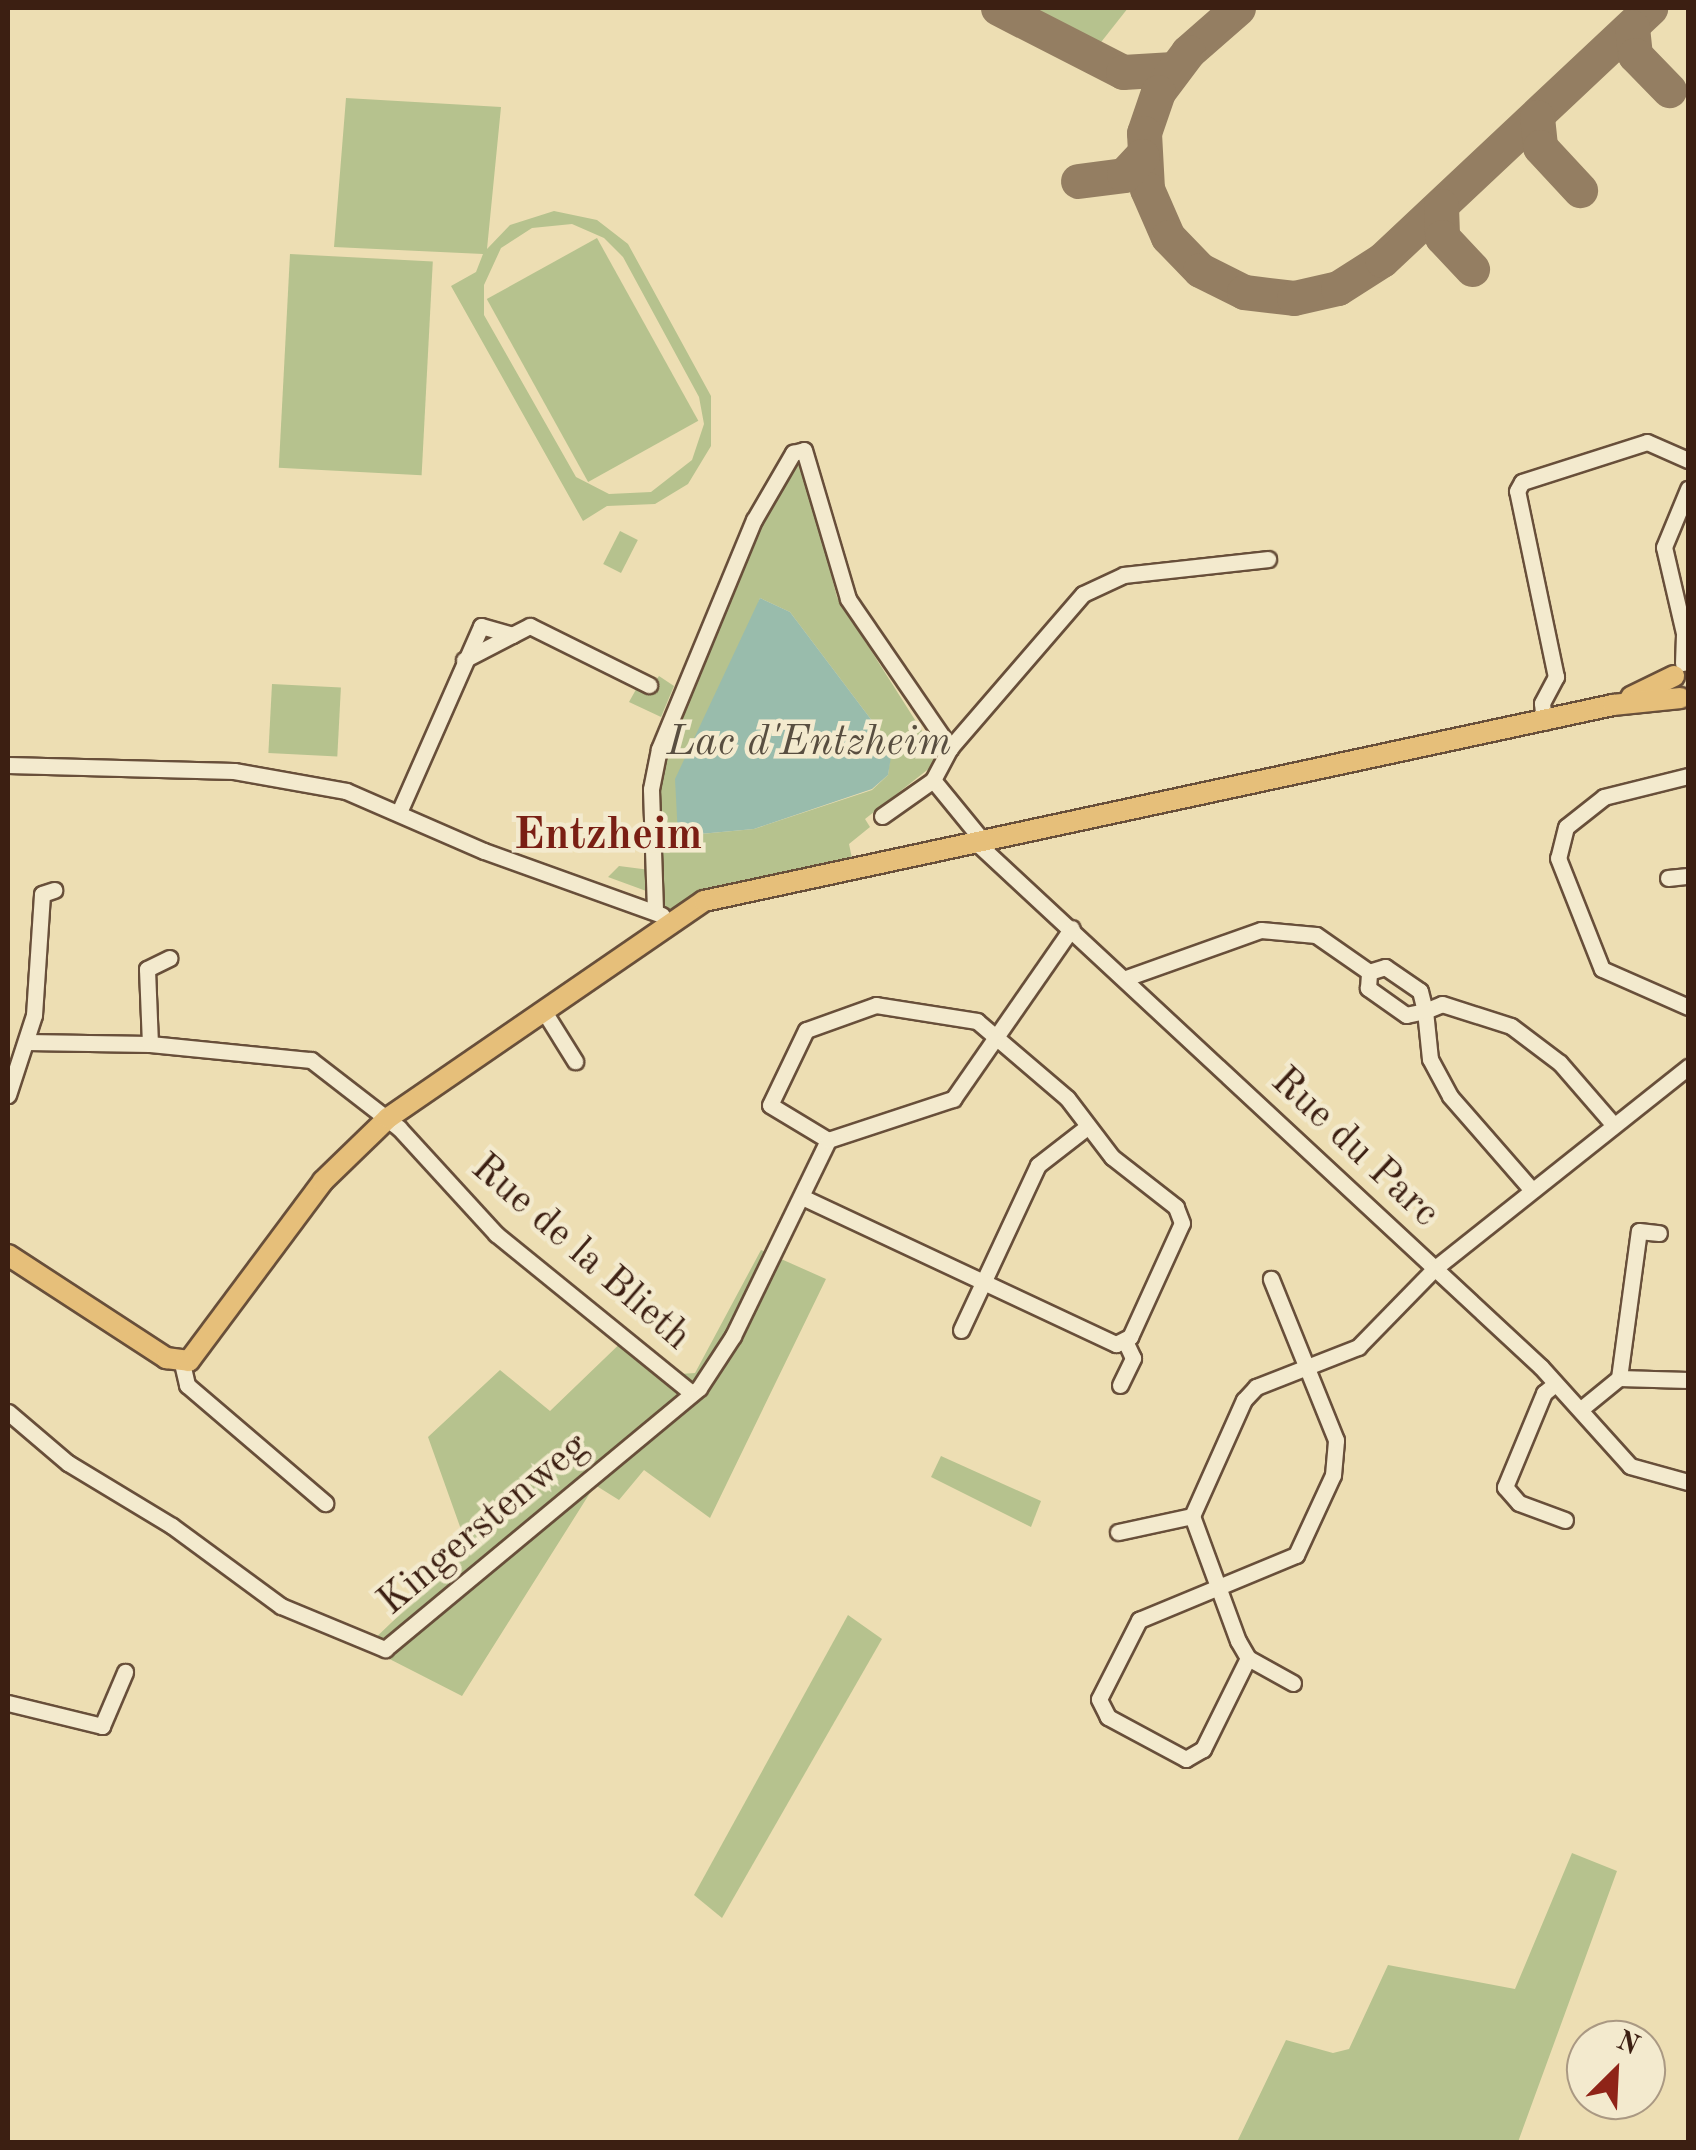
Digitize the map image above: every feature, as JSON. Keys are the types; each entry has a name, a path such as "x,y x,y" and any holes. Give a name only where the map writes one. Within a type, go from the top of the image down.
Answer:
{"main road":[{"path":"8,1256 182,1363 197,1355 233,1299 324,1181 388,1118 545,1014 662,915 722,895 979,845 1613,705 1685,700 1682,666 1613,705"}],"street":[{"path":"1544,722 1542,703 1556,677 1517,491 1522,482 1647,442 1688,460"},
{"path":"8,765 234,771 346,791 400,810 484,852 662,915 651,789 659,748 754,520 794,453 804,450 848,599 937,738 950,748"},
{"path":"1682,666 1686,637 1664,546 1688,490"},
{"path":"882,816 933,780 950,748 1082,594 1124,575 1268,559"},
{"path":"400,810 480,626 512,635"},
{"path":"464,660 530,626 649,685"},
{"path":"1688,776 1604,797 1566,827 1558,858 1602,969 1688,1007"},
{"name":"Rue du Parc","path":"933,780 978,835 979,845 1126,978 1555,1384 1630,1466 1688,1482"},
{"path":"1668,878 1688,876"},
{"path":"8,1095 27,1042 42,894 54,890"},
{"path":"689,1392 709,1377 733,1336 828,1140 953,1099 1072,928"},
{"path":"1126,978 1261,930 1316,935 1369,972"},
{"path":"27,1042 150,1044 146,970 170,958"},
{"path":"1369,972 1385,967 1420,991 1430,1059 1450,1096 1530,1189"},
{"path":"1369,972 1368,988 1406,1015 1442,1004 1511,1026 1560,1063 1612,1123"},
{"path":"828,1140 770,1106 806,1030 896,1004 977,1020 998,1036 1034,1075 1067,1098 1112,1157 1183,1216 1126,1343"},
{"path":"545,1014 576,1061"},
{"name":"Rue de la Blieth","path":"150,1044 311,1060 388,1118 496,1234 689,1392"},
{"path":"1293,1683 1248,1658 1192,1516 1244,1400 1256,1387 1311,1370 1358,1347 1434,1269 1688,1066"},
{"path":"961,1330 1038,1165 1087,1126"},
{"path":"802,1197 1126,1343 1133,1358 1120,1385"},
{"path":"1619,1378 1639,1232 1659,1233"},
{"path":"1248,1658 1196,1756 1179,1757 1102,1706 1100,1690 1130,1628 1145,1616 1296,1555 1333,1474 1336,1440 1311,1370 1271,1279"},
{"path":"182,1363 187,1385 325,1502"},
{"path":"1581,1409 1619,1378 1688,1380"},
{"path":"1555,1384 1544,1393 1505,1488 1520,1503 1565,1520"},
{"name":"Kingerstenweg","path":"8,1412 68,1464 172,1526 281,1606 385,1649 689,1392"},
{"path":"1118,1532 1192,1516"},
{"path":"8,1703 102,1726 125,1672"}],"green space":[{"path":"1022,8 1128,8 1098,46"},
{"path":"346,98 501,107 487,249 510,225 554,211 597,220 628,244 711,396 711,446 688,484 655,504 607,506 583,521 451,286 476,272 483,254 334,247","holes":["572,224 604,238 623,257 699,397 704,424 692,460 651,492 609,494 576,477 484,315 484,285 501,248 532,228"]},
{"path":"597,238 698,421 588,482 487,299"},
{"path":"290,254 433,261 422,475 279,468"},
{"path":"801,459 837,597 936,753 931,767 865,819 870,827 849,844 853,863 688,901 669,912 652,902 649,892 608,877 619,866 650,870 646,849 630,835 648,830 657,768 759,524","holes":["760,598 790,612 882,734 891,751 888,775 872,790 754,829 679,836"]},
{"path":"620,531 638,540 621,573 603,564"},
{"path":"659,676 674,686 661,717 629,702 639,684 650,689"},
{"path":"272,684 341,688 337,757 268,753"},
{"path":"761,1250 826,1279 710,1518 644,1470 619,1500 595,1485 462,1696 366,1647 468,1549 428,1437 500,1370 550,1411 631,1333 680,1374 695,1373"},
{"path":"941,1456 1041,1501 1031,1527 931,1477"},
{"path":"848,1615 882,1639 722,1918 694,1895"},
{"path":"1572,1853 1617,1871 1518,2142 1237,2142 1286,2040 1333,2053 1349,2049 1388,1965 1515,1989"}],"water":[{"name":"Lac d'Entzheim","path":"760,598 790,612 882,734 892,751 888,775 872,789 754,829 678,836 675,779"}],"taxiway":[{"path":"998,8 1123,72 1173,69"},
{"path":"1238,8 1188,52 1158,92 1144,133 1147,189 1168,237 1200,270 1244,292 1294,298 1338,288 1382,260 1650,8"},
{"path":"1632,27 1635,55 1669,90"},
{"path":"1537,117 1540,147 1580,190"},
{"path":"1078,181 1124,175 1142,156"},
{"path":"1441,206 1442,237 1472,269"}],"district":[{"name":"Entzheim","path":"608,837"}]}
